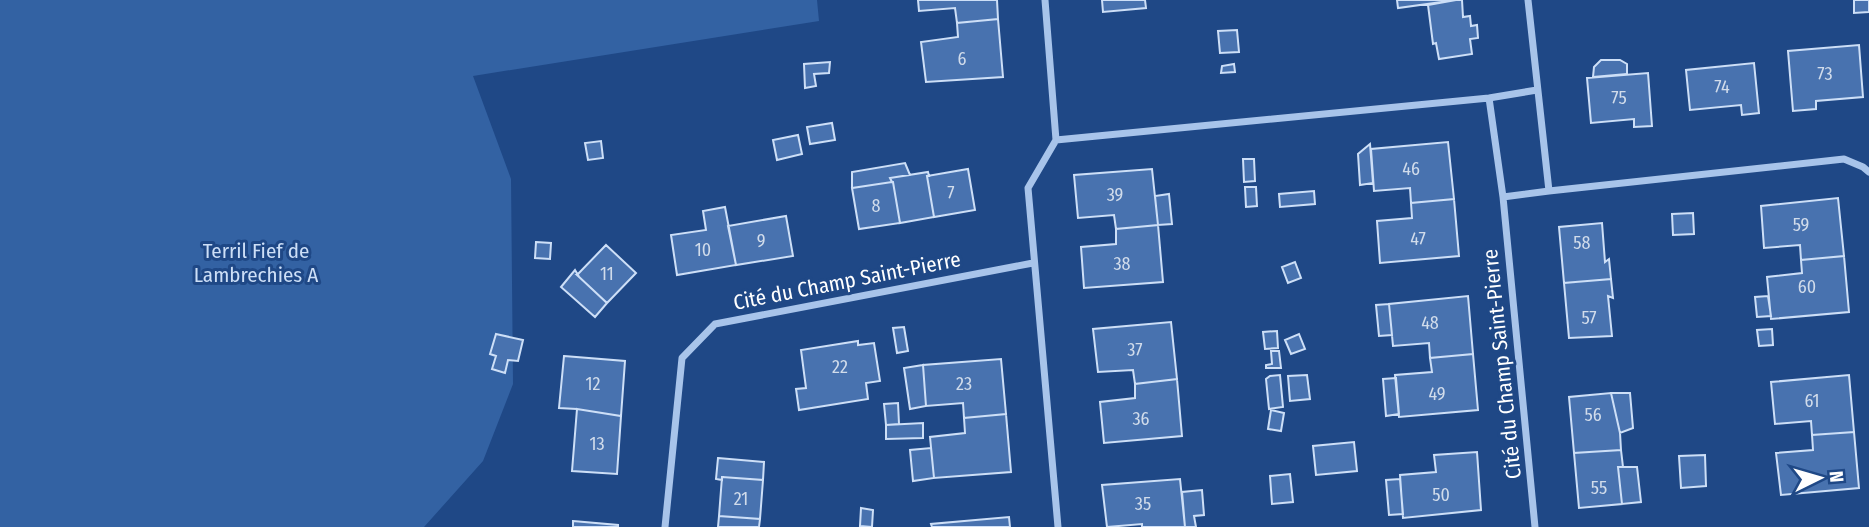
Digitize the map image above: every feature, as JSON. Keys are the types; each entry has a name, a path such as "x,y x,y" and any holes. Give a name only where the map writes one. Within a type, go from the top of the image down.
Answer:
{"street":[{"path":"1045,0 1056,140 1028,188 1058,527"},
{"path":"1528,0 1549,191"},
{"path":"1056,140 1489,98 1537,90"},
{"name":"Cité du Champ Saint-Pierre","path":"1489,98 1503,197 1535,527"},
{"path":"1503,197 1844,159 1869,172"},
{"name":"Cité du Champ Saint-Pierre","path":"665,527 682,358 715,324 1033,262"}],"green space":[{"name":"Terril Fief de Lambrechies A","path":"0,0 817,0 819,21 473,76 511,179 513,384 483,461 424,527 0,527"}],"building":[{"path":"918,0 997,0 998,19 957,23 955,8 919,11"},
{"path":"1102,0 1145,0 1146,8 1103,12"},
{"path":"1397,0 1456,0 1398,8"},
{"path":"1462,0 1463,17 1470,16 1471,26 1477,25 1478,38 1470,39 1472,54 1439,59 1436,43 1433,44 1428,5"},
{"path":"1854,0 1869,0 1869,12 1854,13"},
{"path":"998,19 1003,77 926,82 921,42 958,37 957,23"},
{"path":"1237,30 1239,52 1220,53 1218,31"},
{"path":"1859,45 1863,97 1816,101 1816,109 1793,111 1788,51"},
{"path":"1601,60 1620,60 1627,64 1627,74 1593,77 1594,67"},
{"path":"830,62 829,73 814,74 816,86 805,88 804,64"},
{"path":"1754,63 1759,113 1742,115 1741,105 1690,110 1686,70"},
{"path":"1234,64 1235,72 1221,73 1222,66"},
{"path":"1648,73 1652,126 1634,127 1634,119 1591,123 1587,78"},
{"path":"832,123 835,140 810,144 807,127"},
{"path":"798,135 802,154 777,160 773,140"},
{"path":"601,141 603,158 588,160 585,143"},
{"path":"1448,142 1454,199 1411,203 1410,188 1374,191 1371,149"},
{"path":"1370,144 1373,183 1360,185 1358,154"},
{"path":"1243,159 1254,159 1255,181 1244,182"},
{"path":"905,163 910,175 890,178 892,182 852,188 852,172"},
{"path":"968,169 975,210 934,217 927,176"},
{"path":"1152,169 1158,225 1116,229 1114,215 1078,218 1074,175"},
{"path":"928,172 934,217 900,223 890,178"},
{"path":"893,182 900,223 859,229 852,188"},
{"path":"1245,187 1256,187 1257,206 1246,207"},
{"path":"1314,191 1315,204 1280,207 1279,194"},
{"path":"1169,194 1172,224 1158,225 1155,196"},
{"path":"1838,198 1844,256 1801,260 1800,245 1764,248 1761,206"},
{"path":"1454,199 1459,256 1380,263 1377,221 1412,218 1411,203"},
{"path":"725,207 736,265 677,275 671,235 706,230 703,211"},
{"path":"1693,213 1694,234 1673,235 1672,214"},
{"path":"786,216 793,256 736,265 728,226"},
{"path":"1602,223 1605,262 1609,259 1611,279 1564,283 1559,227"},
{"path":"1158,225 1163,282 1084,288 1081,247 1116,244 1116,229"},
{"path":"536,242 551,243 550,259 535,258"},
{"path":"606,245 636,273 607,303 577,275"},
{"path":"1844,256 1849,312 1771,319 1767,277 1802,273 1801,260"},
{"path":"1295,262 1301,278 1288,283 1282,267"},
{"path":"575,270 607,303 595,317 561,287"},
{"path":"1611,279 1613,298 1608,296 1612,336 1569,338 1564,283"},
{"path":"1468,296 1473,354 1430,358 1429,343 1393,346 1389,304"},
{"path":"1768,296 1771,316 1757,317 1755,297"},
{"path":"1389,304 1392,335 1379,336 1376,305"},
{"path":"1171,322 1177,379 1135,384 1133,370 1098,372 1093,329"},
{"path":"904,327 908,351 897,353 893,328"},
{"path":"1772,329 1773,345 1759,346 1757,330"},
{"path":"1277,331 1278,348 1265,349 1263,332"},
{"path":"496,334 523,340 518,361 508,360 505,373 492,369 496,356 490,354"},
{"path":"1299,334 1305,349 1291,354 1285,340"},
{"path":"858,341 858,345 874,343 880,381 866,383 868,399 799,410 796,389 806,388 801,350"},
{"path":"1271,351 1279,351 1281,368 1266,368 1266,365 1272,364"},
{"path":"1473,354 1478,410 1399,417 1395,375 1432,372 1430,358"},
{"path":"564,356 625,361 621,416 559,408"},
{"path":"1001,359 1006,414 964,418 963,403 926,406 923,365"},
{"path":"923,365 926,406 910,409 904,368"},
{"path":"1280,375 1283,407 1269,409 1266,379"},
{"path":"1307,375 1310,399 1290,401 1288,376"},
{"path":"1849,375 1854,432 1812,435 1811,421 1775,424 1771,382"},
{"path":"1396,378 1399,414 1386,416 1383,379"},
{"path":"1177,379 1182,436 1104,443 1100,402 1135,398 1135,384"},
{"path":"1611,393 1621,450 1574,453 1569,397"},
{"path":"1611,393 1630,393 1633,428 1620,433"},
{"path":"898,403 899,424 886,425 884,404"},
{"path":"577,409 621,416 617,474 572,471"},
{"path":"1271,410 1284,413 1281,431 1268,429"},
{"path":"1006,414 1011,472 934,478 930,437 965,433 964,418"},
{"path":"923,423 923,438 886,439 886,425"},
{"path":"1854,432 1859,488 1781,495 1776,453 1813,450 1812,435"},
{"path":"1354,442 1357,471 1316,475 1313,446"},
{"path":"931,448 934,478 913,481 910,450"},
{"path":"1621,450 1623,467 1618,467 1622,504 1579,508 1574,453"},
{"path":"1477,452 1481,510 1403,518 1400,475 1436,472 1434,455"},
{"path":"1705,455 1706,486 1681,488 1679,456"},
{"path":"718,458 764,462 763,480 722,477 722,480 716,479"},
{"path":"1618,467 1637,467 1641,502 1622,504"},
{"path":"1290,474 1293,502 1272,504 1270,476"},
{"path":"722,477 763,480 760,519 719,516"},
{"path":"1180,479 1185,527 1142,527 1142,524 1107,527 1102,485"},
{"path":"1400,479 1403,514 1389,515 1386,480"},
{"path":"1202,490 1204,515 1194,516 1196,527 1185,527 1182,492"},
{"path":"861,508 873,510 872,527 860,526"},
{"path":"719,516 760,519 759,527 718,527"},
{"path":"1009,517 1010,527 932,527 931,524"},
{"path":"573,521 618,525 618,527 573,527"}]}
